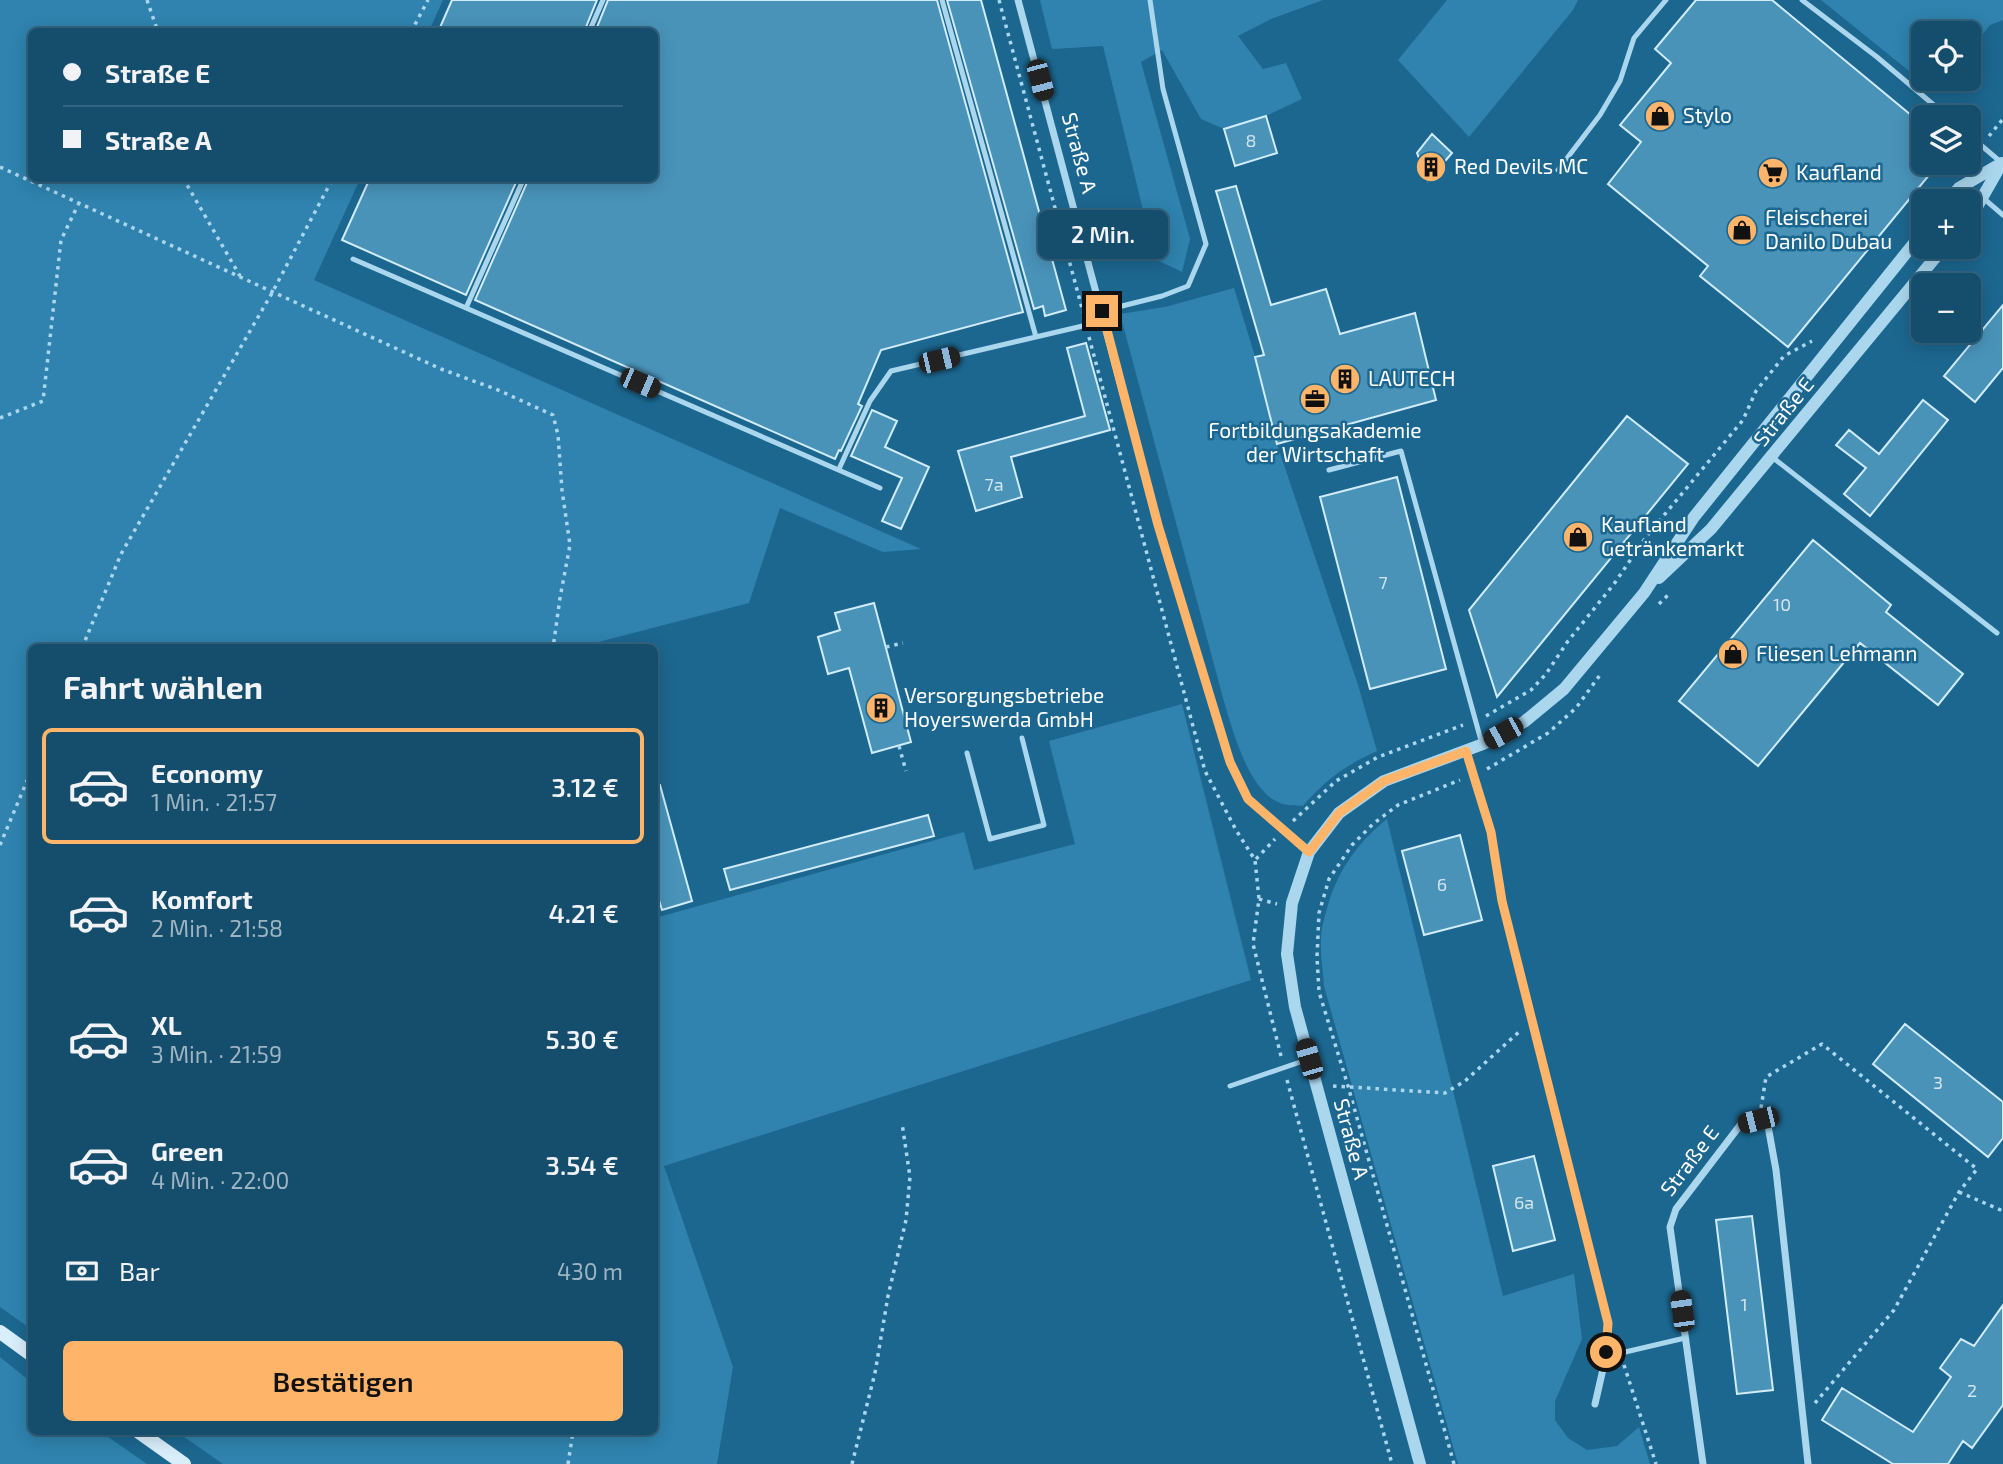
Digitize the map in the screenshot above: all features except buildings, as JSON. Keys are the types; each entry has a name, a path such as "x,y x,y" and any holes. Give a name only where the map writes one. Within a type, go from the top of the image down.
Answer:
{"main road":[{"path":"0,1332 28,1351"},
{"path":"143,1435 184,1464"}],"street":[{"name":"Straße A","path":"1018,0 1158,525 1230,762 1248,799 1309,852 1292,903 1287,954 1295,1007 1420,1464"},
{"path":"1982,197 2002,162"},
{"path":"1958,189 2002,162"},
{"name":"Straße E","path":"1309,852 1339,813 1384,781 1483,744 1524,722 1564,689 1644,593 1694,517 1911,247"},
{"name":"Straße E","path":"1644,593 1711,529 1934,259"},
{"path":"1466,751 1491,832 1500,889 1608,1323 1606,1352 1595,1404"},
{"path":"1758,1120 1768,1126 1776,1170 1808,1464"},
{"name":"Straße E","path":"1703,1464 1671,1227 1676,1209 1741,1124 1758,1120"}],"lane":[{"path":"591,28 603,0"},
{"path":"942,0 1036,337"},
{"path":"1102,311 1162,296 1188,286 1206,244 1163,89 1150,0"},
{"path":"1558,170 1600,115 1620,81 1634,38 1666,0"},
{"path":"1802,0 1877,57 1934,105"},
{"path":"1981,145 2002,162"},
{"path":"466,308 522,182"},
{"path":"1982,197 2003,215"},
{"path":"353,259 880,488"},
{"path":"839,469 870,401 891,371 1104,321"},
{"path":"1329,470 1401,451 1483,744"},
{"path":"1772,457 1997,633"},
{"path":"967,753 990,839 1044,825 1022,738"},
{"path":"1230,1086 1309,1059"},
{"path":"1606,1352 1620,1353 1685,1338"}],"path":[{"path":"147,0 157,28"},
{"path":"413,28 428,0"},
{"path":"0,167 28,181"},
{"path":"31,182 440,369 498,390 553,415 558,435 570,545 554,644"},
{"path":"185,182 242,278"},
{"path":"84,644 121,554 272,293 331,182"},
{"path":"0,418 43,401 61,240 78,205"},
{"path":"1255,860 1336,781 1378,757 1476,721 1531,690 1614,584 1646,537 1743,420 1756,391 1784,356 1816,337"},
{"path":"1656,608 1675,589"},
{"path":"886,647 903,643"},
{"path":"1454,1464 1349,1086 1320,992 1317,957 1319,913 1329,879 1352,845 1398,805 1444,785 1474,776 1548,733 1576,708 1604,670"},
{"path":"899,746 906,771"},
{"path":"0,845 28,778"},
{"path":"1259,900 1253,944 1392,1464"},
{"path":"1316,1084 1445,1093 1465,1081 1532,1021"},
{"path":"1758,1120 1766,1077 1822,1044 1977,1168 1959,1192 1894,1310 1802,1417"},
{"path":"852,1464 875,1373 887,1296 906,1220 910,1177 902,1123"},
{"path":"1959,1192 2003,1211"},
{"path":"1620,1353 1656,1464"},
{"path":"568,1464 573,1435"}],"shaded area":[{"path":"0,0 443,0 430,28 28,28 28,182 359,182 314,280 921,549 883,552 780,508 749,603 591,644 28,644 28,1327 0,1307"},
{"path":"1040,0 1323,0 1271,19 1238,36 1263,69 1286,63 1302,99 1266,116 1224,129 1201,119 1162,50 1141,62 1190,239 1182,272 1155,259 1103,46 1052,49"},
{"path":"1447,0 1578,0 1573,10 1469,137 1398,60"},
{"path":"1821,0 2003,0 2003,20 1990,25 1981,36 1981,21 1911,21 1911,73"},
{"path":"1234,288 1277,444 1358,685 1377,751 1337,774 1303,806 1282,804 1269,796 1250,772 1237,741 1223,698 1120,314 1165,307"},
{"path":"1182,704 1251,980 664,1166 733,1367 717,1464 223,1464 181,1435 658,1435 658,917 964,832 974,870 1075,844 1049,741"},
{"path":"1387,819 1503,1296 1574,1274 1582,1339 1555,1401 1555,1420 1568,1438 1587,1450 1617,1446 1639,1427 1650,1464 1458,1464 1324,986 1321,935 1330,898 1349,860"},
{"path":"0,1357 28,1380 28,1435 105,1435 147,1464 0,1464"}],"place":[{"name":"Stylo","path":"1660,116"},
{"name":"Red Devils MC","path":"1431,167"},
{"name":"Kaufland","path":"1773,173"},
{"name":"Fleischerei Danilo Dubau","path":"1742,230"},
{"name":"LAUTECH","path":"1345,379"},
{"name":"Fortbildungsakademie der Wirtschaft","path":"1315,399"},
{"name":"Kaufland Getränkemarkt","path":"1578,537"},
{"name":"Fliesen Lehmann","path":"1733,654"},
{"name":"Versorgungsbetriebe Hoyerswerda GmbH","path":"881,708"}],"route":[{"path":"1102,311 1158,525 1230,762 1248,799 1309,852 1339,813 1384,781 1466,751 1491,832 1502,901 1608,1323 1606,1352"}]}
